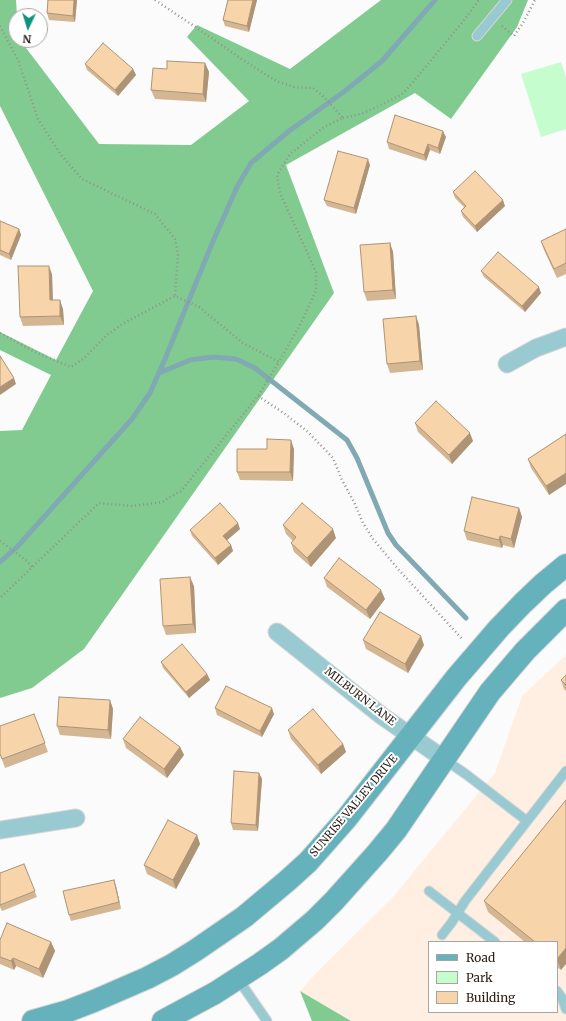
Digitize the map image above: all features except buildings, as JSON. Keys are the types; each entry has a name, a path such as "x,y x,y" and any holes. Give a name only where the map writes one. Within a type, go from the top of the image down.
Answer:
{"main road":[{"name":"SUNRISE VALLEY DRIVE","path":"34,1021 68,1011 94,1001 147,978 172,965 244,917 287,881 308,862 346,819 456,678 499,628 522,603 566,565"},
{"path":"163,1021 238,979 281,949 316,920 377,854 396,830 490,692 506,672 544,631 566,610"}],"street":[{"path":"506,364 536,348 566,337"},
{"name":"MILBURN LANE","path":"277,632 382,716 444,759"},
{"path":"0,830 76,818"}],"lane":[{"path":"476,36 507,0"},
{"path":"444,759 527,821"},
{"path":"442,935 465,901 566,771"},
{"path":"429,892 494,941"},
{"path":"238,979 267,1021"},
{"path":"558,992 566,1009"}],"path":[{"path":"155,0 276,81 294,87 313,88 324,97 343,118"},
{"path":"0,598 99,503 133,506 162,502 182,491 266,384 280,362 303,319 316,290 316,272 280,193 277,175 290,154 324,127 343,118 364,113 401,95 461,24 479,0"},
{"path":"493,18 514,36 535,0"},
{"path":"0,26 18,60 38,119 61,155 82,179 155,214 175,239 178,254 175,296"},
{"path":"175,296 199,307 242,342 280,362"},
{"path":"0,333 37,353 71,368 83,359 107,335 124,323 175,296"},
{"path":"258,396 308,432 333,458 363,523 373,539 464,642"},
{"path":"0,541 6,544 32,567"}],"shaded area":[{"path":"566,655 566,1021 351,1021 300,991 318,971 392,898 495,773 522,696"}],"green space":[{"path":"0,0 16,0 16,8 8,8 8,48 26,48 99,144 191,145 249,101 187,37 197,25 290,69 381,0 528,0 517,27 451,119 415,93 286,165 334,293 84,649 32,688 0,698 0,431 22,430 51,375 0,350 0,332 56,360 93,291 0,106"},
{"path":"561,62 566,77 566,129 541,137 521,74"},
{"path":"300,991 351,1021 312,1021"}],"waterway":[{"path":"0,562 17,547 132,419 150,393 211,246 237,187 251,163 289,131 345,91 382,61 435,0"},
{"path":"159,373 190,360 213,357 236,359 255,368 347,440 357,458 388,533 396,545 466,618"}]}
